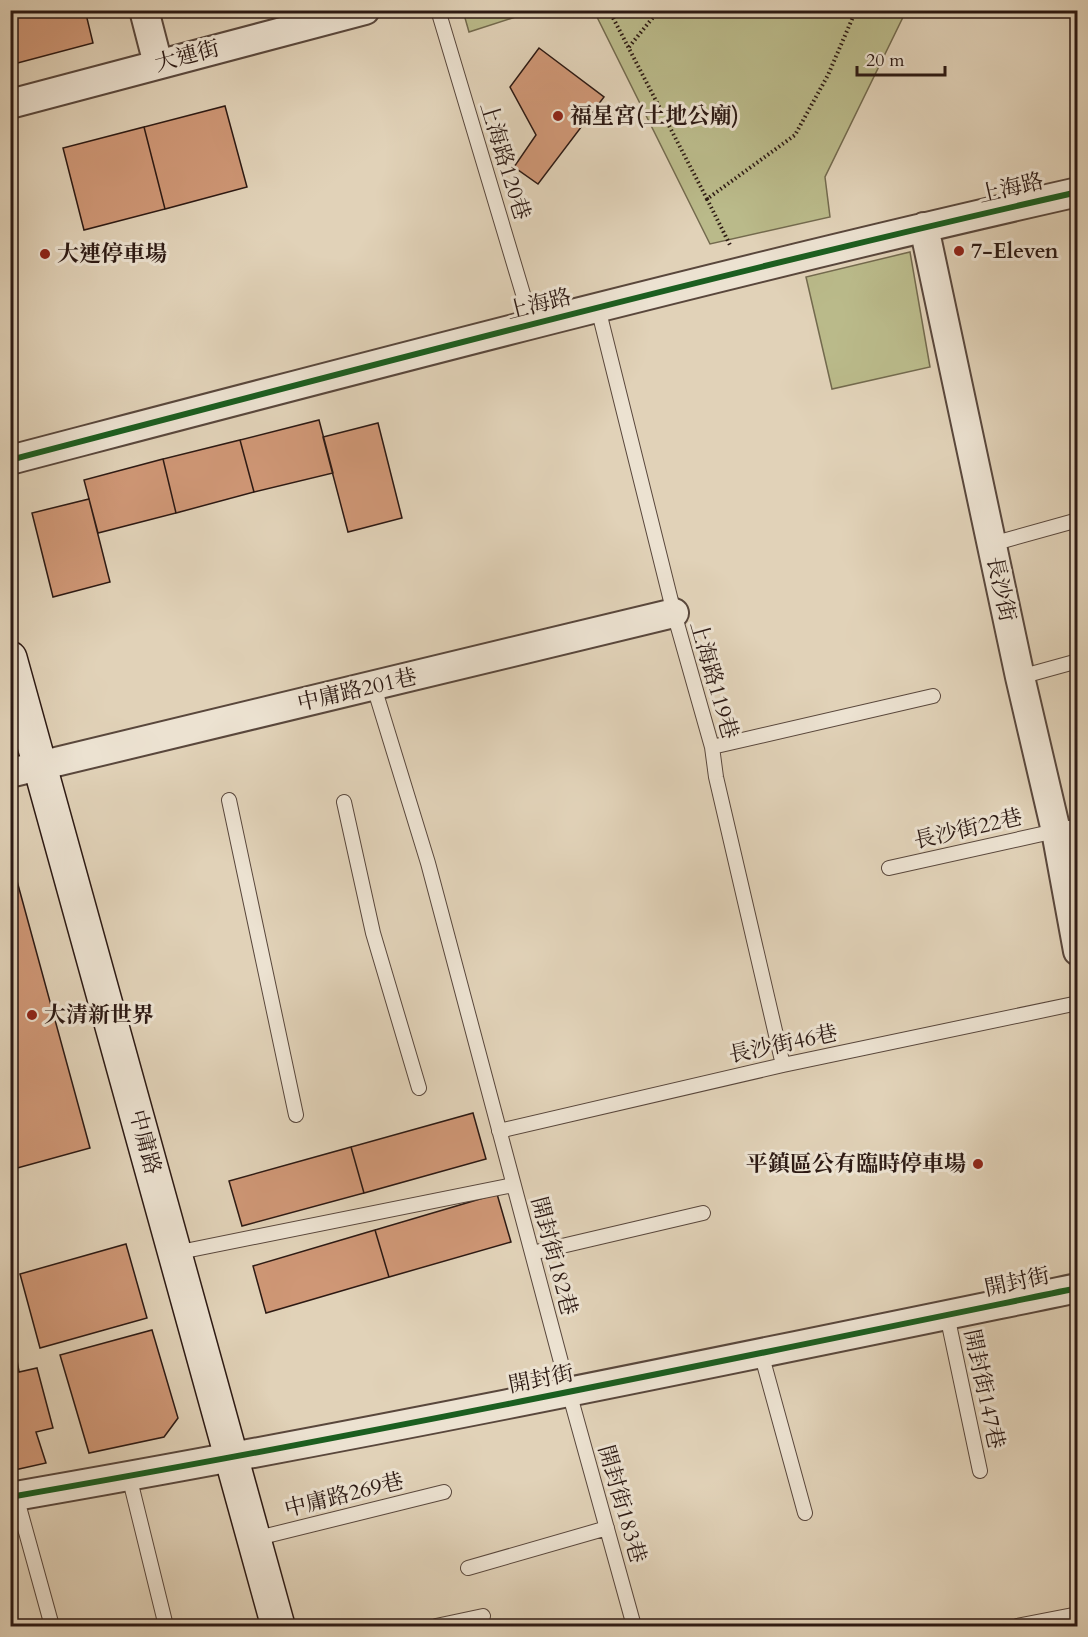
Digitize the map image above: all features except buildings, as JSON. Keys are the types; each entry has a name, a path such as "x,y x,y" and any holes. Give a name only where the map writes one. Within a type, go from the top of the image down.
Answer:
{"street":[{"path":"144,10 158,64"},
{"name":"大連街","path":"10,104 158,64 297,19 365,10"},
{"name":"上海路","path":"10,460 532,324 924,227 1077,192"},
{"name":"長沙街","path":"924,227 1020,677 1067,828 1077,951"},
{"name":"中庸路201巷","path":"25,769 374,687 674,613"},
{"name":"中庸路","path":"10,658 25,769 175,1253 278,1626"},
{"name":"開封街","path":"13,1496 232,1458 1077,1288"}],"lane":[{"name":"上海路120巷","path":"438,10 532,324"},
{"name":"上海路119巷","path":"598,308 674,613 712,747 716,777 783,1065"},
{"path":"992,544 1077,520"},
{"path":"1020,677 1077,661"},
{"name":"開封街182巷","path":"374,687 428,863 569,1392"},
{"path":"712,747 933,696"},
{"path":"230,800 296,1115"},
{"path":"344,802 373,933 419,1089"},
{"name":"長沙街22巷","path":"889,868 1067,828"},
{"name":"長沙街46巷","path":"499,1131 783,1065 1077,1004"},
{"path":"175,1253 513,1185"},
{"path":"532,1252 702,1213"},
{"name":"開封街147巷","path":"947,1315 980,1471"},
{"path":"761,1353 805,1513"},
{"name":"開封街183巷","path":"569,1392 634,1626"},
{"path":"129,1476 166,1626"},
{"name":"中庸路269巷","path":"254,1539 444,1492"},
{"path":"13,1496 51,1626"},
{"path":"468,1568 607,1528"},
{"path":"1017,1626 1077,1614"},
{"path":"436,1626 483,1616"}],"path":[{"path":"609,10 743,272"},
{"path":"629,47 659,10"},
{"path":"707,199 795,135 828,75 856,10"}],"green space":[{"path":"463,10 534,11 469,32"},
{"path":"594,11 906,11 825,177 830,217 710,244"},
{"path":"910,252 930,367 832,389 806,277"}],"cycle path":[{"path":"10,460 676,288 1078,192"},
{"path":"10,1497 412,1423 1078,1288"}],"place":[{"name":"福星宮(土地公廟)","path":"558,116"},
{"name":"7-Eleven","path":"959,251"},
{"name":"大連停車場","path":"45,254"},
{"name":"大清新世界","path":"32,1015"},
{"name":"平鎮區公有臨時停車場","path":"978,1164"}]}
